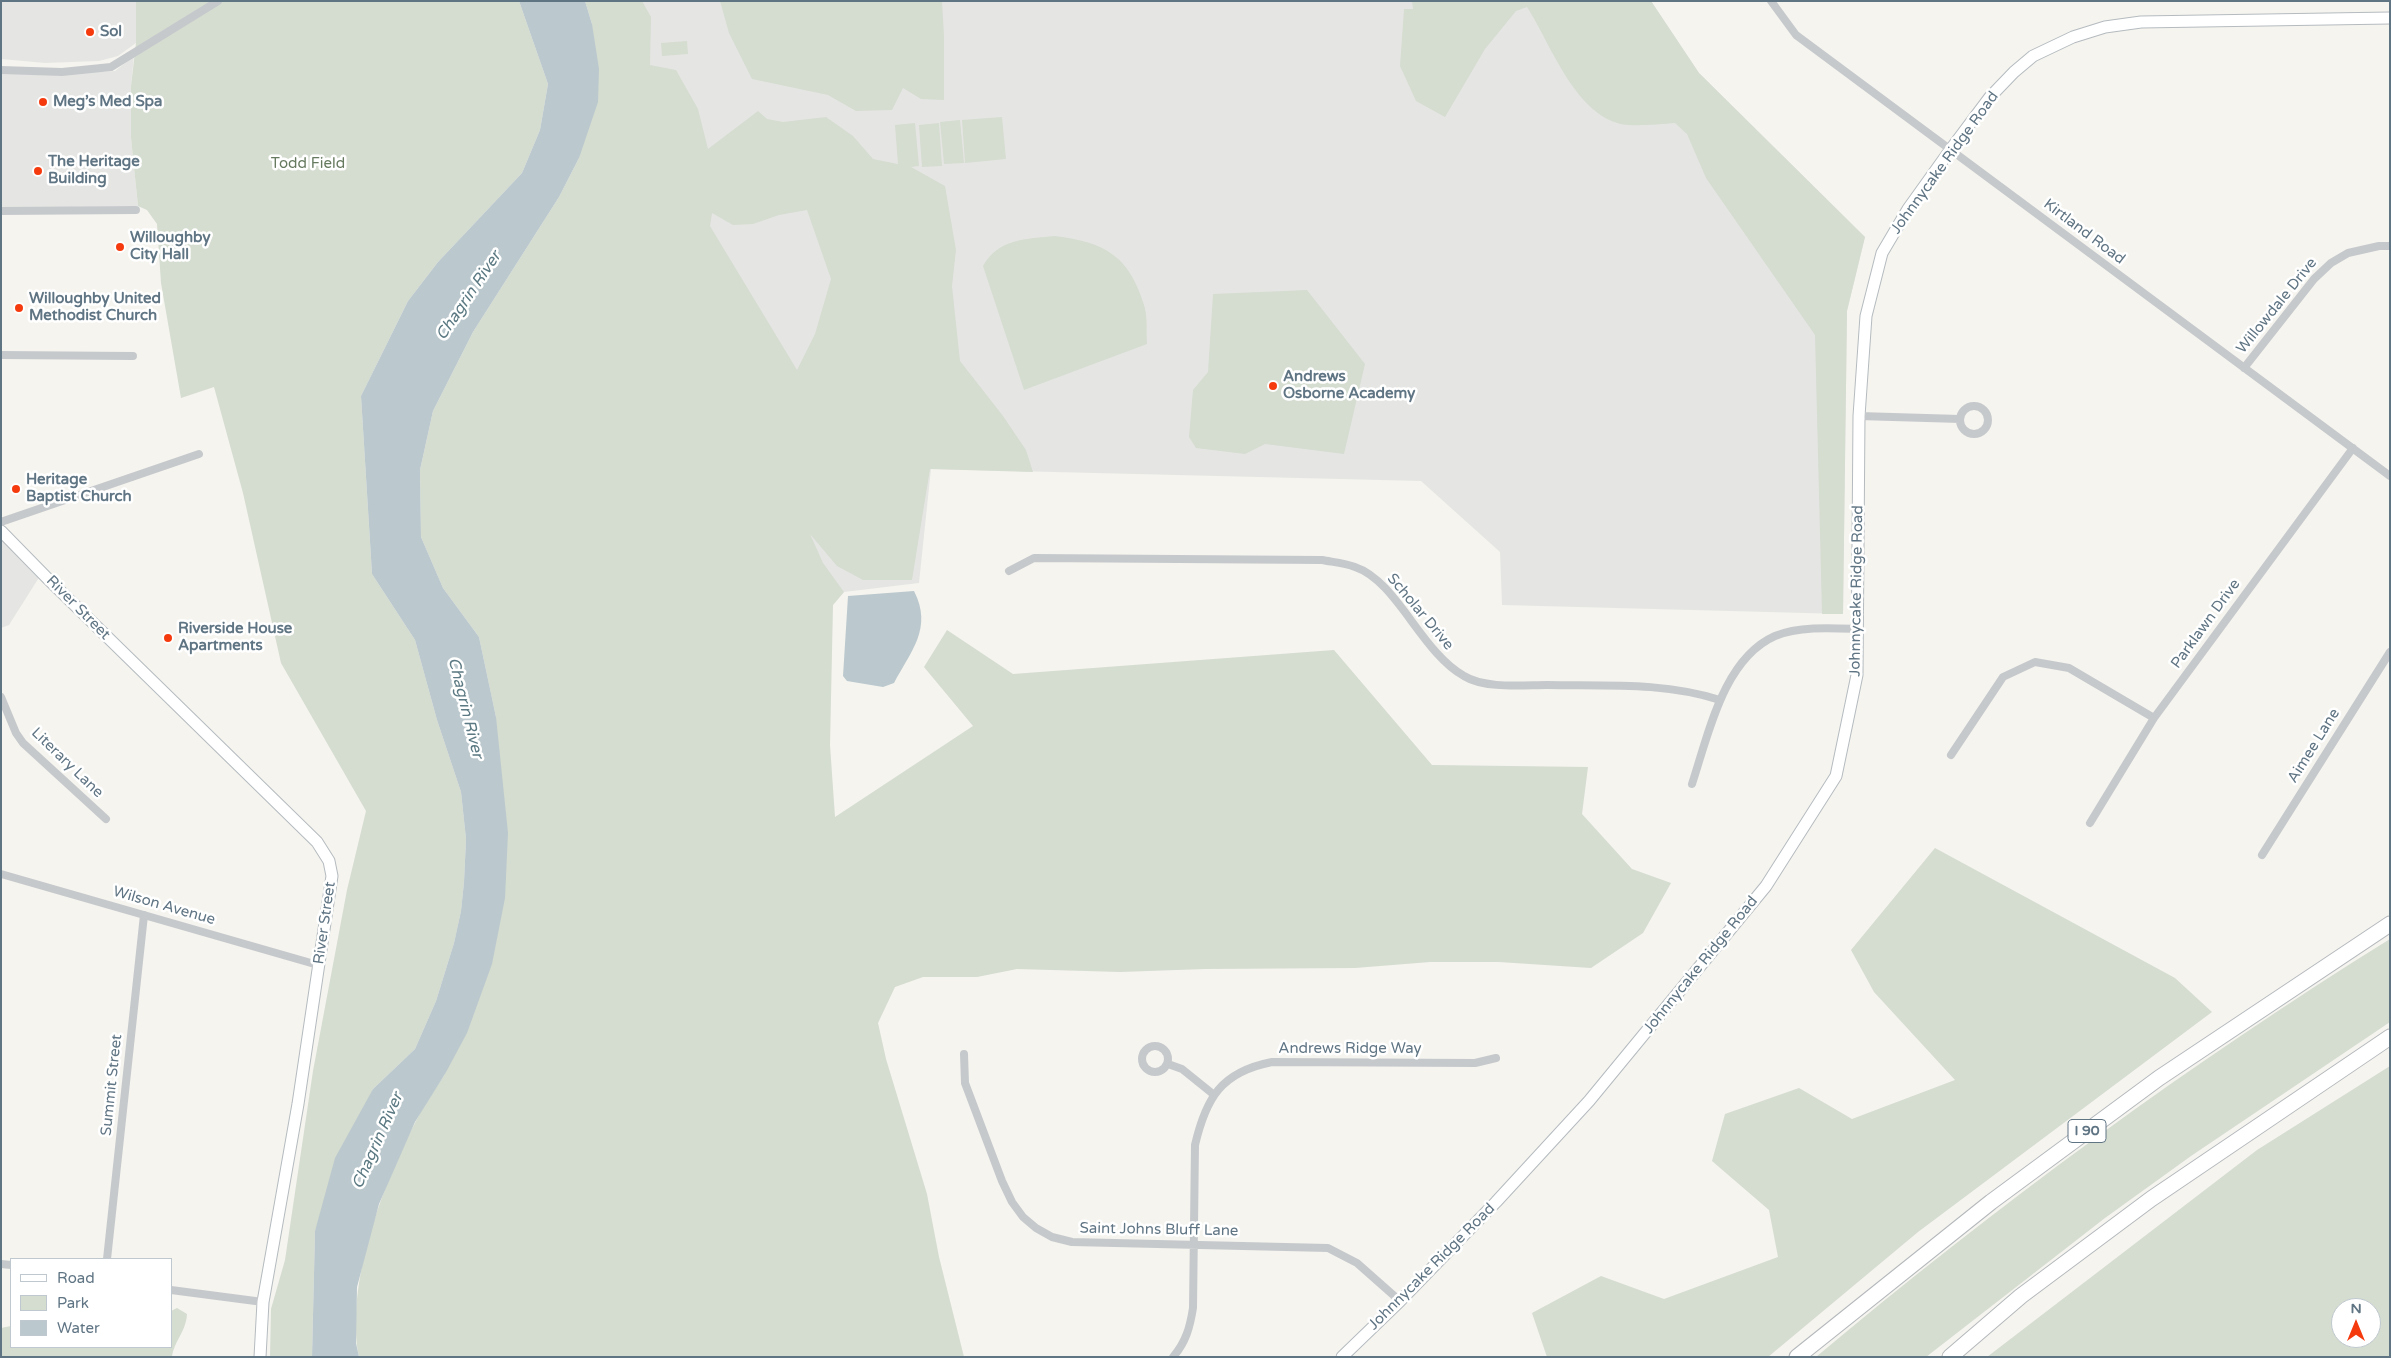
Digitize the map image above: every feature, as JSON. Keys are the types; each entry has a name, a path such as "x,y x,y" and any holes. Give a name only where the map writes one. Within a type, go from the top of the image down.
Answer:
{"highway":[{"name":"I 90","path":"1797,1357 1991,1202 2159,1078 2390,924"},
{"path":"1950,1357 2021,1296 2151,1199 2390,1037"}],"main road":[{"name":"Johnnycake Ridge Road","path":"1342,1357 1400,1301 1496,1202 1589,1102 1766,886 1836,776 1857,675 1860,416 1866,316 1882,254 1908,210 1990,97 2014,72 2033,56 2073,37 2105,27 2141,22 2390,18"},
{"name":"River Street","path":"1,530 49,580 316,842 329,861 332,876 298,1104 263,1302 260,1357"}],"street":[{"path":"1,70 62,72 110,67 218,1"},
{"name":"Kirtland Road","path":"1771,1 1796,35 2390,476"},
{"path":"1,211 136,210"},
{"name":"Willowdale Drive","path":"2244,368 2314,279 2331,263 2348,254 2379,246 2390,246"},
{"path":"1,355 133,356"},
{"path":"1860,416 1960,419"},
{"name":"Parklawn Drive","path":"2090,823 2154,718 2353,448"},
{"path":"1,522 199,454"},
{"name":"Scholar Drive","path":"1009,571 1034,558 1322,560 1356,567 1378,581 1436,655 1465,677 1496,685 1655,686 1692,691 1720,700"},
{"path":"1692,784 1720,700 1735,672 1751,651 1776,636 1804,630 1858,630"},
{"name":"Aimee Lane","path":"2262,855 2390,652"},
{"path":"1951,755 2003,677 2035,662 2070,668 2154,718"},
{"name":"Literary Lane","path":"1,697 16,733 24,743 106,819"},
{"name":"Wilson Avenue","path":"1,874 318,965"},
{"name":"Summit Street","path":"107,1258 144,915"},
{"name":"Saint Johns Bluff Lane","path":"964,1054 965,1083 1002,1181 1012,1202 1030,1222 1052,1237 1072,1242 1328,1248 1357,1263 1400,1301"},
{"name":"Andrews Ridge Way","path":"1173,1357 1182,1347 1190,1328 1193,1308 1195,1145 1201,1119 1213,1094 1248,1068 1272,1062 1475,1063 1496,1058"},
{"path":"1168,1064 1182,1069 1213,1094"},
{"path":"172,1290 263,1302"}],"shaded area":[{"path":"1,1 136,1 136,43 118,56 99,61 45,63 1,59"},
{"name":"Andrews Osborne Academy","path":"622,1 1651,1 1699,73 1865,237 1847,311 1843,614 1502,605 1500,552 1421,481 931,469 919,583 844,592 820,620"},
{"path":"134,56 131,86 131,138 138,206 1,208 1,72 73,73 115,71"},
{"path":"1,534 40,576 9,625 1,628"}],"green space":[{"name":"Todd Field","path":"136,1 519,1 548,84 540,130 522,173 438,262 408,301 361,396 372,574 415,640 437,720 461,792 466,839 464,882 461,911 454,943 436,1001 415,1049 373,1089 315,1231 312,1357 270,1357 271,1309 285,1260 313,1071 347,890 366,811 281,663 243,493 214,387 181,398 161,283 157,224 147,210 138,206 131,138 131,86 136,43"},
{"path":"585,1 642,1 651,17 650,65 676,70 698,109 708,149 758,111 767,119 783,122 826,117 853,136 873,159 898,164 895,125 915,123 919,166 911,167 945,186 956,250 952,286 960,361 1003,416 1026,450 1033,472 930,469 912,580 863,580 837,566 810,534 823,563 844,592 833,605 830,745 835,817 973,726 924,667 947,630 1013,674 1334,650 1432,765 1588,767 1582,814 1632,869 1671,883 1643,933 1591,968 1499,962 1430,962 1355,968 1205,969 1120,972 1017,969 977,977 923,977 895,987 878,1023 886,1059 927,1194 939,1257 964,1357 359,1357 356,1329 357,1299 369,1237 390,1176 403,1148 422,1110 445,1074 496,717 479,637 443,588 421,537 420,470 433,411 473,332 559,197 579,158 592,24","holes":["807,210 831,279 815,334 797,370 710,226 712,213 733,225 753,224 779,215"]},
{"path":"720,1 942,1 944,100 921,99 903,88 892,110 856,111 828,95 752,79 729,33"},
{"path":"1412,1 1651,1 1699,73 1865,237 1847,311 1843,614 1822,614 1815,335 1706,178 1687,134 1675,123 1628,125 1610,120 1594,110 1580,96 1567,78 1527,7 1516,11 1485,49 1445,117 1416,101 1400,66 1404,9 1413,9"},
{"path":"687,41 688,54 662,56 661,43"},
{"path":"1002,117 1006,159 965,163 962,120"},
{"path":"960,120 964,163 944,164 940,122"},
{"path":"939,123 942,166 922,167 919,125"},
{"path":"1055,236 1088,242 1113,254 1122,263 1131,274 1144,305 1147,344 1024,390 983,266 989,257 1005,245 1024,239"},
{"path":"1307,290 1365,364 1344,454 1265,444 1245,454 1196,448 1189,437 1193,390 1208,372 1213,294"},
{"path":"1935,848 2175,978 2212,1012 1918,1232 1768,1357 1547,1357 1532,1313 1601,1276 1664,1299 1778,1257 1769,1210 1712,1161 1725,1114 1799,1088 1852,1119 1955,1080 1874,992 1851,950"},
{"path":"2390,939 2390,1022 2191,1156 2105,1218 1926,1357 1816,1357 1954,1245 2096,1138 2241,1036"},
{"path":"2390,1066 2390,1357 1987,1357 2257,1150"},
{"path":"177,1308 187,1314 185,1326 172,1357 1,1356 1,1328 10,1326 10,1348 172,1348 172,1310"}],"water":[{"name":"Chagrin River","path":"519,1 585,1 592,24 599,69 598,102 579,158 559,197 473,332 433,411 420,470 421,537 443,588 479,637 496,717 508,833 505,898 492,964 467,1033 445,1074 415,1122 379,1204 357,1287 356,1343 359,1357 312,1357 315,1231 335,1158 373,1089 415,1049 436,1001 454,943 461,911 464,882 466,839 461,792 437,720 415,640 372,574 361,396 408,301 438,262 522,173 540,130 548,84"},
{"path":"914,591 919,604 921,628 913,650 894,683 883,687 847,681 843,676 848,596"}],"place":[{"name":"Sol","path":"90,32"},
{"name":"Meg’s Med Spa","path":"43,102"},
{"name":"The Heritage Building","path":"38,171"},
{"name":"Willoughby City Hall","path":"120,247"},
{"name":"Willoughby United Methodist Church","path":"19,308"},
{"name":"Andrews Osborne Academy","path":"1273,386"},
{"name":"Heritage Baptist Church","path":"16,489"},
{"name":"Riverside House Apartments","path":"168,638"}]}
